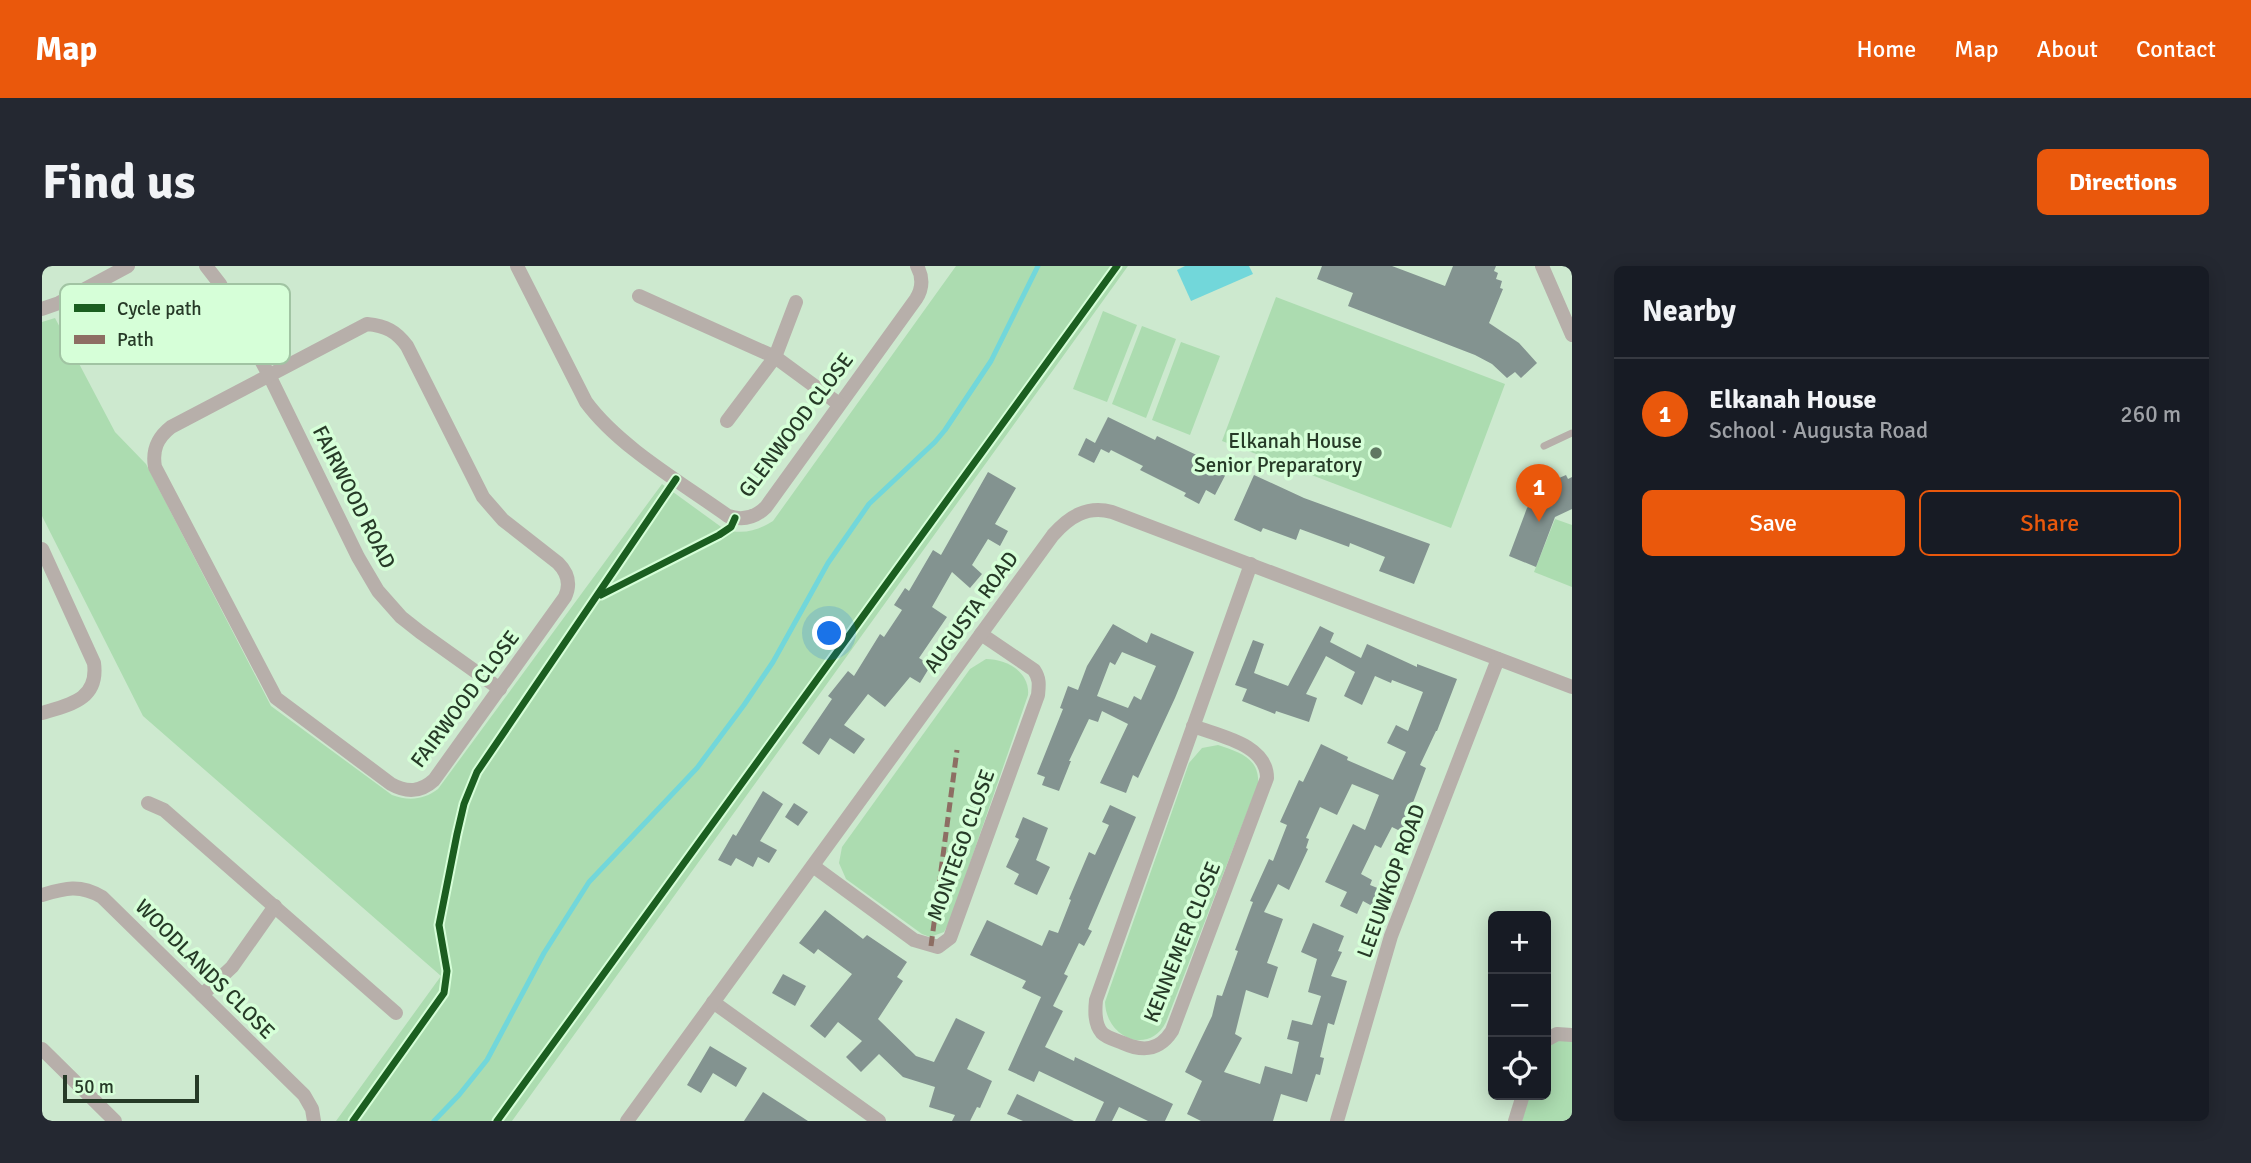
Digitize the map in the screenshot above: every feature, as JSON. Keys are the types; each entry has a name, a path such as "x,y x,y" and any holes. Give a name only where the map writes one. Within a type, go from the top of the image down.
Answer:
{"street":[{"path":"94,284 128,266"},
{"name":"FAIRWOOD ROAD","path":"206,266 220,284"},
{"name":"FAIRWOOD ROAD","path":"217,266 220,284"},
{"name":"GLENWOOD CLOSE","path":"517,266 586,402 599,420 728,516 743,519 760,513 766,507 920,293 920,268"},
{"path":"1542,266 1572,335"},
{"path":"639,296 775,357 839,404"},
{"path":"42,309 60,302"},
{"path":"727,421 775,357 796,302"},
{"name":"FAIRWOOD CLOSE","path":"367,324 389,328 399,335 407,346 483,497 503,520 558,563 567,575 569,590 565,597 434,780 421,789 406,790 391,784 276,698 161,480 154,460 156,444 165,432 270,376 367,324"},
{"name":"FAIRWOOD ROAD","path":"263,364 358,557 378,591 401,617 500,689"},
{"name":"AUGUSTA ROAD","path":"627,1121 1062,524 1073,516 1093,509 1112,512 1572,687"},
{"path":"42,549 95,670 92,685 84,696 72,704 42,713"},
{"name":"KENNEMER CLOSE","path":"1193,726 1255,752 1265,762 1268,778 1172,1031 1167,1039 1156,1047 1144,1050 1102,1033 1097,1024 1096,1000 1193,726 1251,564"},
{"name":"MONTEGO CLOSE","path":"813,866 914,940 938,947 950,938 1040,685 1034,670 981,634"},
{"name":"LEEUWKOP ROAD","path":"1337,1121 1391,936 1498,659"},
{"path":"148,803 164,810 396,1013"},
{"name":"WOODLANDS CLOSE","path":"42,895 74,887 102,897 304,1095 314,1121"},
{"path":"202,995 232,967 275,906"},
{"path":"713,1002 879,1121"},
{"path":"1551,1037 1557,1034 1572,1035"},
{"path":"42,1049 115,1121"},
{"path":"1515,1121 1521,1100"}],"lane":[{"path":"1544,446 1572,433"}],"green space":[{"path":"956,266 1128,266 512,1121 336,1121 441,976 143,716 42,516 42,322 55,318 60,328 60,364 79,364 115,432 146,464 271,706 392,795 416,798 438,789 662,484 724,529 749,531 773,521"},
{"path":"1276,297 1505,384 1451,528 1222,441"},
{"path":"1103,311 1137,325 1107,402 1073,389"},
{"path":"1142,326 1176,339 1146,418 1112,404"},
{"path":"1181,342 1220,356 1190,435 1152,420"},
{"path":"1555,519 1572,525 1572,587 1534,572"},
{"path":"986,659 1002,661 1016,668 1025,680 1028,695 950,921 944,932 930,937 846,879 839,863 842,847 970,669"},
{"path":"1218,745 1247,757 1256,768 1258,784 1166,1022 1159,1032 1149,1038 1130,1038 1120,1033 1113,1025 1107,1015 1105,1002 1189,763 1202,748"},
{"path":"1572,1038 1572,1121 1522,1121 1527,1100 1551,1100 1551,1044 1556,1040"}],"water":[{"path":"1185,266 1249,266 1253,274 1191,301 1177,270"}],"building":[{"path":"1322,266 1392,266 1445,286 1453,266 1496,266 1496,279 1502,281 1500,288 1503,289 1489,323 1519,343 1537,363 1521,378 1515,372 1507,378 1492,364 1475,355 1348,306 1353,293 1317,279"},
{"path":"1108,417 1155,440 1157,436 1229,468 1215,495 1206,490 1199,504 1184,496 1186,493 1140,470 1143,466 1111,450 1109,453 1101,449 1094,463 1078,455 1086,438 1095,443"},
{"path":"988,472 1016,488 995,524 1008,531 1000,546 988,539 972,565 982,574 970,588 952,572 932,607 947,617 919,658 931,665 920,683 910,677 885,707 868,694 844,725 865,739 854,754 830,738 819,755 802,743 832,699 828,696 848,671 854,676 880,634 884,637 902,610 894,605 905,588 909,591 933,550 941,555"},
{"path":"1254,475 1304,498 1430,544 1414,584 1379,571 1385,557 1350,543 1349,547 1300,529 1296,540 1263,528 1261,532 1234,520"},
{"path":"1566,475 1568,479 1572,477 1572,509 1555,517 1536,567 1509,556 1527,508 1540,492 1554,485 1552,481"},
{"path":"1113,624 1147,643 1151,633 1194,652 1138,778 1133,775 1126,793 1100,783 1128,724 1102,711 1098,722 1089,719 1069,761 1059,791 1042,785 1045,777 1037,774 1063,709 1060,708 1068,686 1078,690 1087,666","holes":["1122,652 1156,666 1141,700 1134,696 1128,708 1097,696 1110,662 1115,665"]},
{"path":"1320,626 1334,633 1330,642 1361,658 1367,644 1417,667 1417,664 1457,679 1437,731 1420,765 1426,768 1402,832 1392,827 1381,848 1375,845 1361,874 1372,880 1370,885 1380,889 1372,906 1363,901 1357,914 1340,906 1347,892 1325,882 1353,824 1365,830 1379,795 1352,784 1337,815 1320,807 1306,838 1309,839 1308,849 1289,890 1278,884 1264,912 1283,919 1267,963 1278,967 1268,998 1246,990 1235,1034 1242,1038 1224,1072 1260,1084 1265,1066 1292,1074 1299,1042 1287,1039 1292,1020 1312,1025 1321,996 1308,992 1317,959 1301,952 1313,923 1344,936 1338,951 1342,952 1331,976 1347,981 1334,1025 1328,1023 1320,1057 1324,1058 1320,1075 1316,1074 1307,1102 1281,1094 1273,1121 1201,1121 1187,1114 1202,1081 1185,1072 1212,1016 1217,995 1222,996 1253,902 1250,901 1269,859 1273,861 1287,825 1280,822 1299,780 1303,782 1321,744 1348,757 1347,760 1393,780 1406,752 1387,743 1396,725 1408,731 1423,692 1375,676 1362,705 1344,696 1355,672 1326,656 1306,694 1317,698 1309,722 1276,711 1275,714 1242,701 1247,689 1235,685 1253,640 1264,644 1254,673 1288,686"},
{"path":"763,791 783,804 760,841 777,850 769,863 758,857 753,867 736,858 731,866 718,860 733,834 736,836"},
{"path":"794,803 808,812 798,826 785,817"},
{"path":"1110,805 1136,817 1088,929 1092,931 1084,946 1079,943 1064,974 1068,976 1053,1006 1063,1011 1045,1047 1074,1061 1075,1057 1173,1104 1165,1121 1148,1121 1119,1107 1112,1121 1095,1121 1104,1102 1039,1071 1034,1082 1008,1070 1041,997 1022,988 1026,981 970,955 987,920 1042,946 1049,930 1058,933 1089,852 1095,855 1109,825 1102,822"},
{"path":"1023,817 1048,828 1036,860 1050,867 1037,895 1014,884 1019,874 1006,867 1019,839 1015,837"},
{"path":"825,910 863,939 867,935 907,962 897,977 903,981 878,1019 916,1056 934,1062 956,1018 985,1032 967,1069 992,1081 980,1108 977,1107 970,1121 952,1121 955,1115 929,1107 935,1087 903,1077 879,1054 861,1072 846,1057 862,1041 838,1022 825,1038 810,1026 852,974 818,949 814,954 799,943"},
{"path":"783,974 806,986 795,1006 772,993"},
{"path":"710,1046 747,1068 736,1087 713,1073 701,1093 687,1085"},
{"path":"763,1092 808,1121 744,1121"},
{"path":"1017,1094 1074,1121 1023,1121 1007,1114"}],"waterway":[{"path":"434,1121 487,1060 544,953 589,882 697,768 773,662 828,563 869,504 945,430 991,361 1038,266"}],"marked path":[{"path":"931,946 957,750"}],"cycle path":[{"path":"497,1121 1117,266"},
{"path":"353,1121 444,993 447,971 439,925 464,804 477,772 676,479"},
{"path":"601,595 719,535 731,527 735,518"}],"place":[{"name":"Elkanah House Senior Preparatory","path":"1376,453"},
{"name":"Elkanah House","path":"1539,522"}]}
